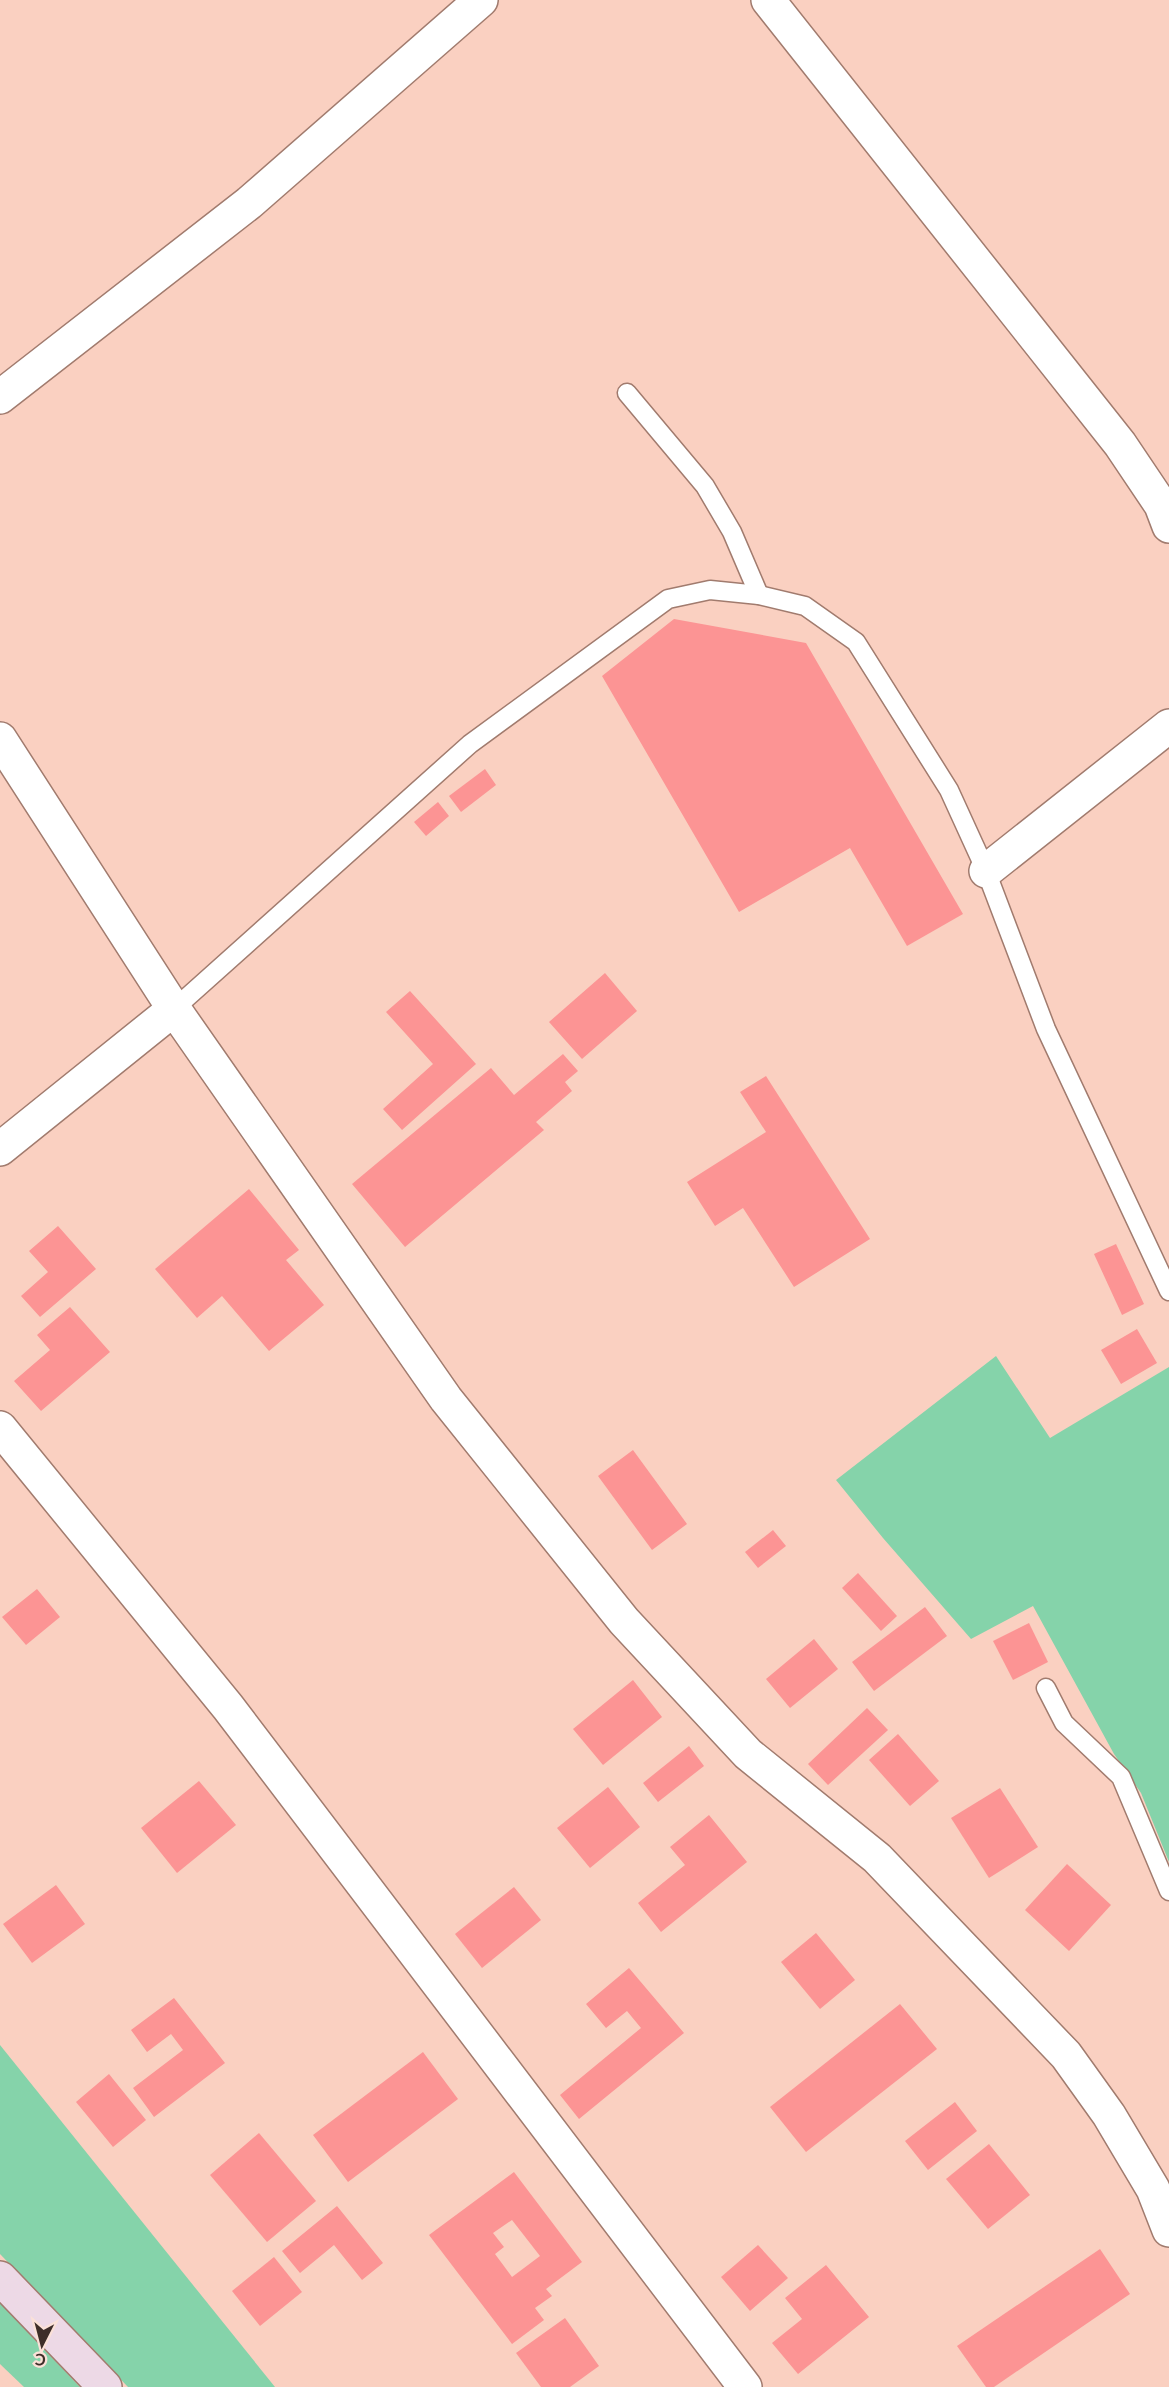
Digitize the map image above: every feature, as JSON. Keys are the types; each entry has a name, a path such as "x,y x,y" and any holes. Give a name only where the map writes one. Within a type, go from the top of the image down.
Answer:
{"main road":[{"path":"0,2278 105,2387"}],"street":[{"path":"0,397 249,203 481,0"},
{"path":"768,0 1120,444 1161,505 1169,526"},
{"path":"986,872 1169,726"},
{"path":"0,739 174,1009 446,1399 624,1621 748,1754 877,1857 1065,2055 1109,2115 1153,2189 1169,2230"},
{"path":"0,1149 174,1009"},
{"path":"0,1428 228,1707 745,2387"}],"lane":[{"path":"627,393 705,486 732,532 759,595"},
{"path":"174,1009 471,744 668,598 710,590 759,595 805,606 856,642 949,790 986,872 1046,1029 1169,1291"},
{"path":"1046,1688 1064,1723 1121,1777 1169,1892"}],"green space":[{"path":"996,1356 1050,1438 1169,1367 1169,1862 1141,1793 1114,1754 1033,1606 971,1639 836,1480"},
{"path":"0,2045 275,2387 128,2387 0,2254"},
{"path":"0,2303 80,2387 24,2387 0,2364"}],"building":[{"path":"674,619 806,643 963,914 907,946 850,848 739,912 602,676"},
{"path":"485,769 496,785 461,812 449,796"},
{"path":"438,802 449,816 426,836 414,822"},
{"path":"605,973 637,1011 582,1059 549,1022"},
{"path":"410,991 476,1064 402,1130 383,1109 433,1064 386,1012"},
{"path":"563,1054 578,1071 565,1082 572,1091 536,1122 544,1130 405,1247 352,1184 491,1068 514,1095"},
{"path":"766,1076 870,1239 794,1287 743,1208 715,1226 687,1182 766,1132 740,1092"},
{"path":"249,1189 299,1250 286,1260 324,1305 269,1351 222,1296 197,1318 155,1269"},
{"path":"58,1226 96,1269 40,1317 21,1296 48,1272 29,1251"},
{"path":"1116,1244 1144,1304 1122,1315 1094,1254"},
{"path":"70,1307 110,1352 41,1411 14,1381 50,1350 37,1335"},
{"path":"1137,1329 1157,1363 1121,1384 1101,1350"},
{"path":"633,1450 687,1524 652,1550 598,1476"},
{"path":"773,1530 786,1546 758,1568 745,1552"},
{"path":"858,1573 897,1616 881,1631 842,1588"},
{"path":"37,1589 60,1617 26,1645 2,1617"},
{"path":"925,1607 947,1636 874,1691 852,1662"},
{"path":"1029,1623 1048,1662 1013,1680 993,1641"},
{"path":"814,1639 838,1669 790,1708 766,1679"},
{"path":"633,1680 662,1717 603,1765 573,1729"},
{"path":"867,1708 888,1730 828,1785 808,1764"},
{"path":"898,1734 939,1781 910,1806 869,1760"},
{"path":"689,1746 704,1766 658,1802 643,1783"},
{"path":"199,1781 236,1825 177,1873 141,1828"},
{"path":"608,1787 640,1827 590,1868 557,1828"},
{"path":"1000,1788 1038,1847 989,1878 951,1818"},
{"path":"709,1815 747,1862 661,1932 638,1903 685,1865 670,1847"},
{"path":"1067,1864 1111,1905 1069,1951 1025,1910"},
{"path":"56,1885 85,1924 32,1963 3,1924"},
{"path":"514,1887 541,1920 482,1968 455,1934"},
{"path":"816,1933 855,1980 820,2009 781,1962"},
{"path":"629,1968 684,2033 579,2119 560,2095 641,2028 627,2011 606,2028 586,2004"},
{"path":"174,1998 225,2063 154,2117 133,2088 183,2050 171,2034 147,2052 131,2030"},
{"path":"900,2004 937,2049 806,2152 770,2107"},
{"path":"423,2052 458,2099 348,2182 313,2135"},
{"path":"109,2074 146,2120 113,2147 76,2102"},
{"path":"955,2102 977,2131 928,2170 905,2141"},
{"path":"259,2133 316,2201 267,2242 210,2175"},
{"path":"989,2144 1030,2195 988,2229 946,2179"},
{"path":"514,2172 582,2262 546,2289 552,2296 535,2308 544,2320 512,2344 429,2235","holes":["512,2220 540,2256 512,2277 495,2254 504,2247 493,2233"]},
{"path":"337,2206 383,2263 362,2280 334,2245 300,2273 282,2251"},
{"path":"758,2245 788,2278 750,2311 721,2277"},
{"path":"1100,2249 1130,2294 994,2387 986,2387 957,2346"},
{"path":"274,2257 302,2292 260,2326 232,2291"},
{"path":"826,2265 869,2317 798,2374 772,2343 802,2319 785,2298"},
{"path":"565,2318 599,2366 570,2387 541,2387 516,2353"}]}
